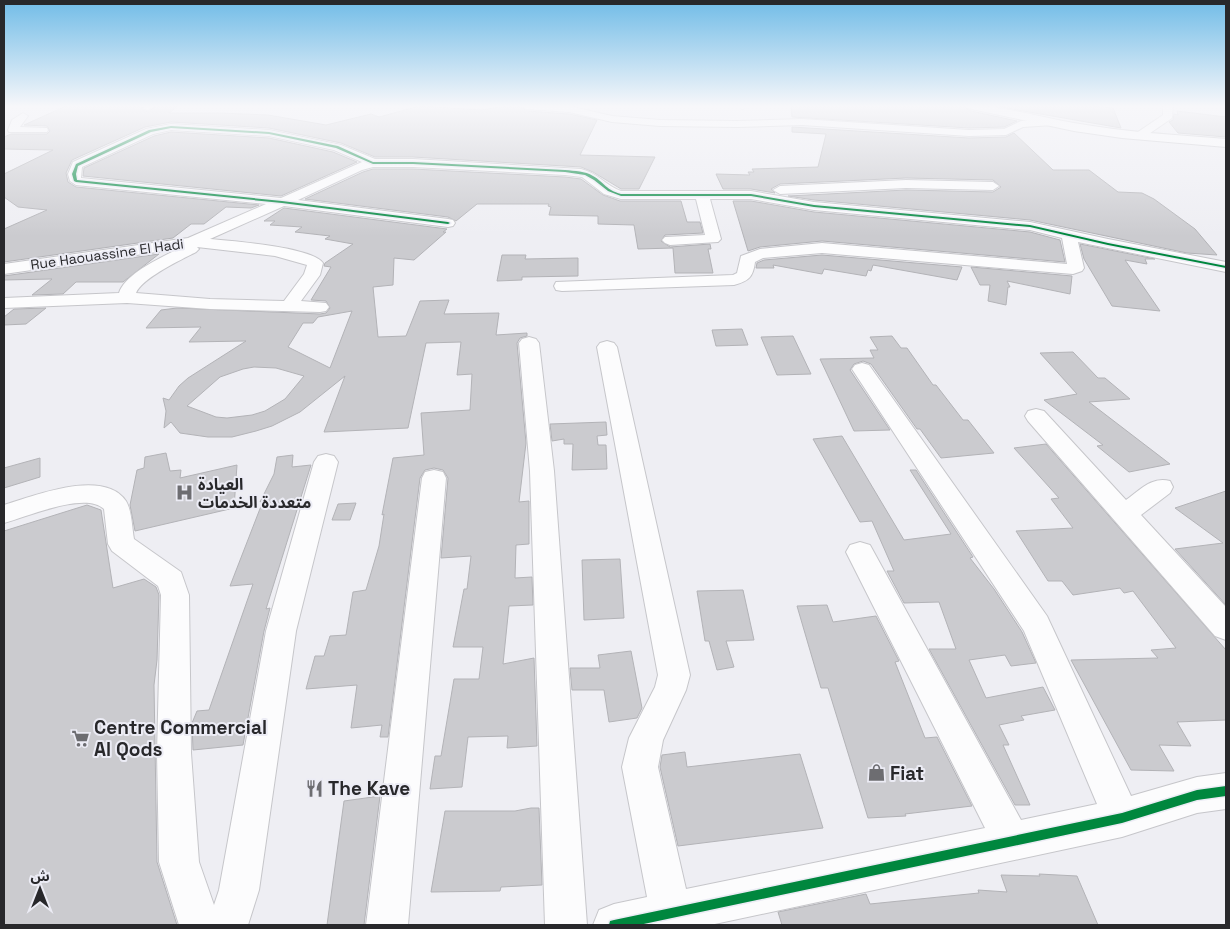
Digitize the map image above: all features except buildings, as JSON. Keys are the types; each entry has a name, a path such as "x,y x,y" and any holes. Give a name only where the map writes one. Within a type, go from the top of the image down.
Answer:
{"street":[{"path":"110,149 76,165 74,174 76,181 282,202 448,223"},
{"path":"342,149 373,163 413,163 565,171 586,174 605,190 621,194 734,194 814,206 1022,224 1226,267"},
{"name":"Rue Haouassine El Hadi","path":"4,269 199,242 358,167 373,163"},
{"path":"769,198 774,192 783,190 906,184 993,186"},
{"path":"670,240 713,239 702,194"},
{"path":"562,286 734,280 745,276 747,272 747,259 752,256 822,248 1073,269 1076,268 1069,235"},
{"path":"127,298 128,290 135,284 168,260 199,242 308,258 315,263 312,275 289,306"},
{"path":"4,302 127,298 210,304 320,307"},
{"path":"529,343 542,471 566,925"},
{"path":"607,347 674,676 670,690 646,738 640,767 671,913"},
{"path":"862,369 1036,625 1122,818"},
{"path":"1036,416 1226,627"},
{"path":"227,925 239,890 281,630 326,462"},
{"path":"387,925 434,478"},
{"path":"1124,515 1161,487"},
{"path":"4,514 65,497 89,495 106,498 116,506 121,544 171,580 175,595 174,753 179,862 200,925"},
{"path":"860,552 1012,841"},
{"path":"614,925 1122,818 1197,795 1226,792"}],"cycle path":[{"path":"111,149 77,165 74,174 76,181 282,202 448,223"},
{"path":"342,149 373,163 413,163 579,172 591,176 609,191 621,195 751,195 814,206 1030,226 1108,244 1226,267"},
{"path":"614,925 1122,818 1197,795 1226,791"}],"place":[{"name":"العيادة متعددة الخدمات","path":"184,493"},
{"name":"Centre Commercial Al Qods","path":"80,738"},
{"name":"Fiat","path":"876,773"},
{"name":"The Kave","path":"314,788"}]}
